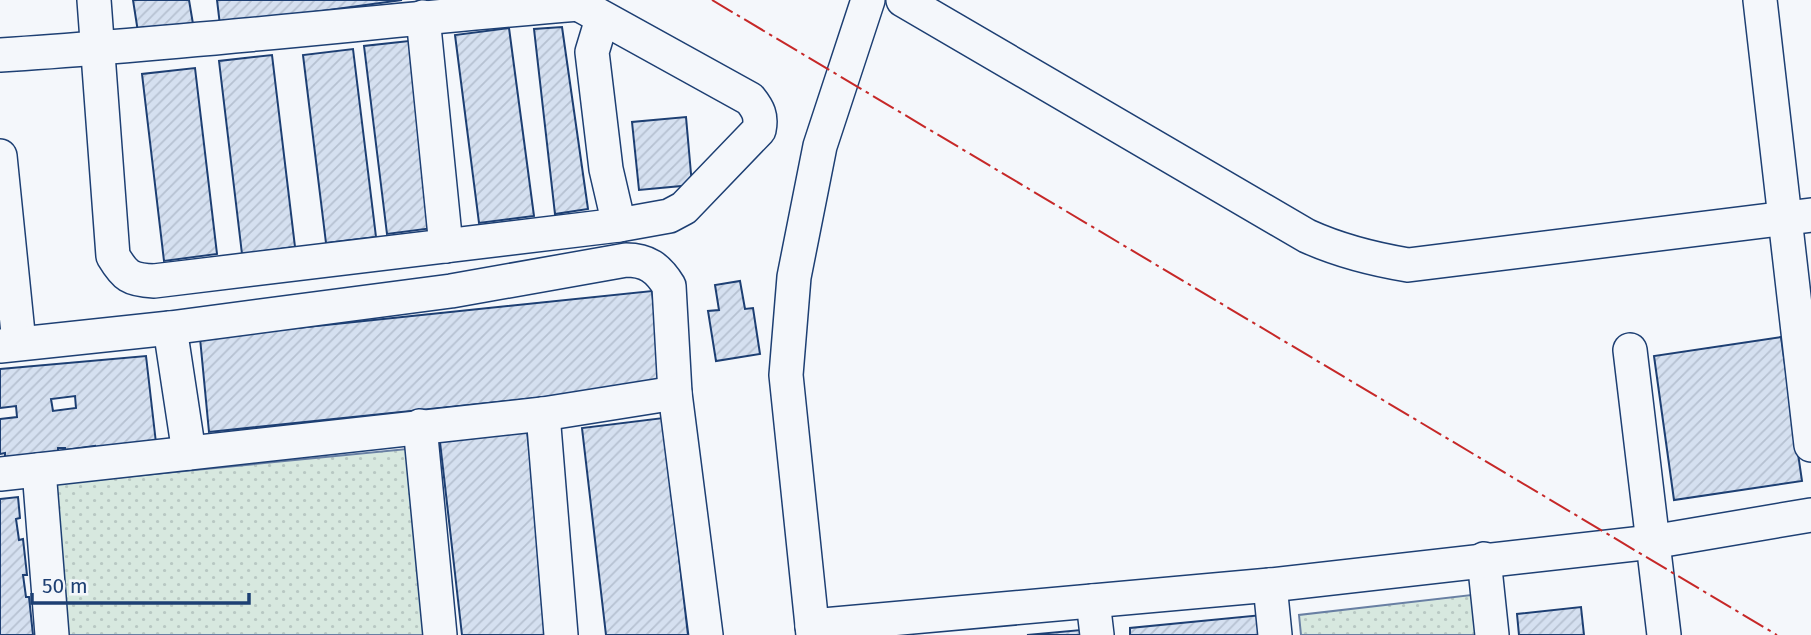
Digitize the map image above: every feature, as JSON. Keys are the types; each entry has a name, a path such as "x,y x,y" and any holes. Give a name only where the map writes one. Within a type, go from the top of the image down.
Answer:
{"street":[{"path":"0,55 97,49 423,17 584,8 750,99 762,119 759,130 752,138 684,208 669,216 619,225 154,281 135,280 122,271 113,256 97,49 94,0"},
{"path":"868,0 820,146 794,277 786,374 813,631 911,626 1093,601 1270,585 1652,542 1811,515"},
{"path":"903,0 1307,236 1334,248 1378,260 1408,265 1798,216"},
{"path":"1760,0 1798,216 1811,446"},
{"path":"584,8 606,169 619,225"},
{"path":"423,17 446,246"},
{"path":"0,156 10,345 170,328 451,291 626,260 641,260 661,273 669,286 675,393 706,635"},
{"path":"170,328 189,453"},
{"path":"1630,350 1664,635"},
{"path":"0,474 543,414 675,393"},
{"path":"543,414 561,635"},
{"path":"420,426 440,635"},
{"path":"39,470 52,635"},
{"path":"1483,559 1492,635"},
{"path":"1270,585 1275,635"},
{"path":"1093,601 1097,635"}],"shaded area":[{"path":"417,448 434,635 65,635 52,484"},
{"path":"1480,594 1485,635 1301,635 1299,615"}],"building":[{"path":"133,0 189,0 193,24 138,32"},
{"path":"217,0 402,0 220,25"},
{"path":"562,27 588,209 555,214 534,29"},
{"path":"509,28 534,216 479,223 455,35"},
{"path":"418,40 441,227 387,234 364,46"},
{"path":"353,49 376,237 326,243 303,55"},
{"path":"272,55 295,247 242,254 219,61"},
{"path":"195,68 217,254 164,261 142,74"},
{"path":"686,117 692,185 639,190 632,122"},
{"path":"740,281 745,309 753,308 760,354 716,361 708,311 719,310 715,285"},
{"path":"652,291 662,385 209,432 200,338"},
{"path":"1781,337 1802,481 1674,500 1654,356"},
{"path":"146,356 156,443 65,450 58,448 58,452 5,457 5,453 0,454 0,419 17,417 16,406 0,408 0,369","holes":["75,396 76,408 53,411 51,399"]},
{"path":"663,418 688,635 606,635 582,428"},
{"path":"527,431 551,635 462,635 440,442"},
{"path":"18,497 20,518 16,519 19,540 23,539 27,575 23,575 26,597 29,597 33,635 0,635 0,499"},
{"path":"1581,607 1584,635 1519,635 1517,614"},
{"path":"1262,615 1264,635 1130,635 1130,628"},
{"path":"1081,630 1081,635 1027,635"}],"power":[{"path":"712,0 1777,635"}]}
